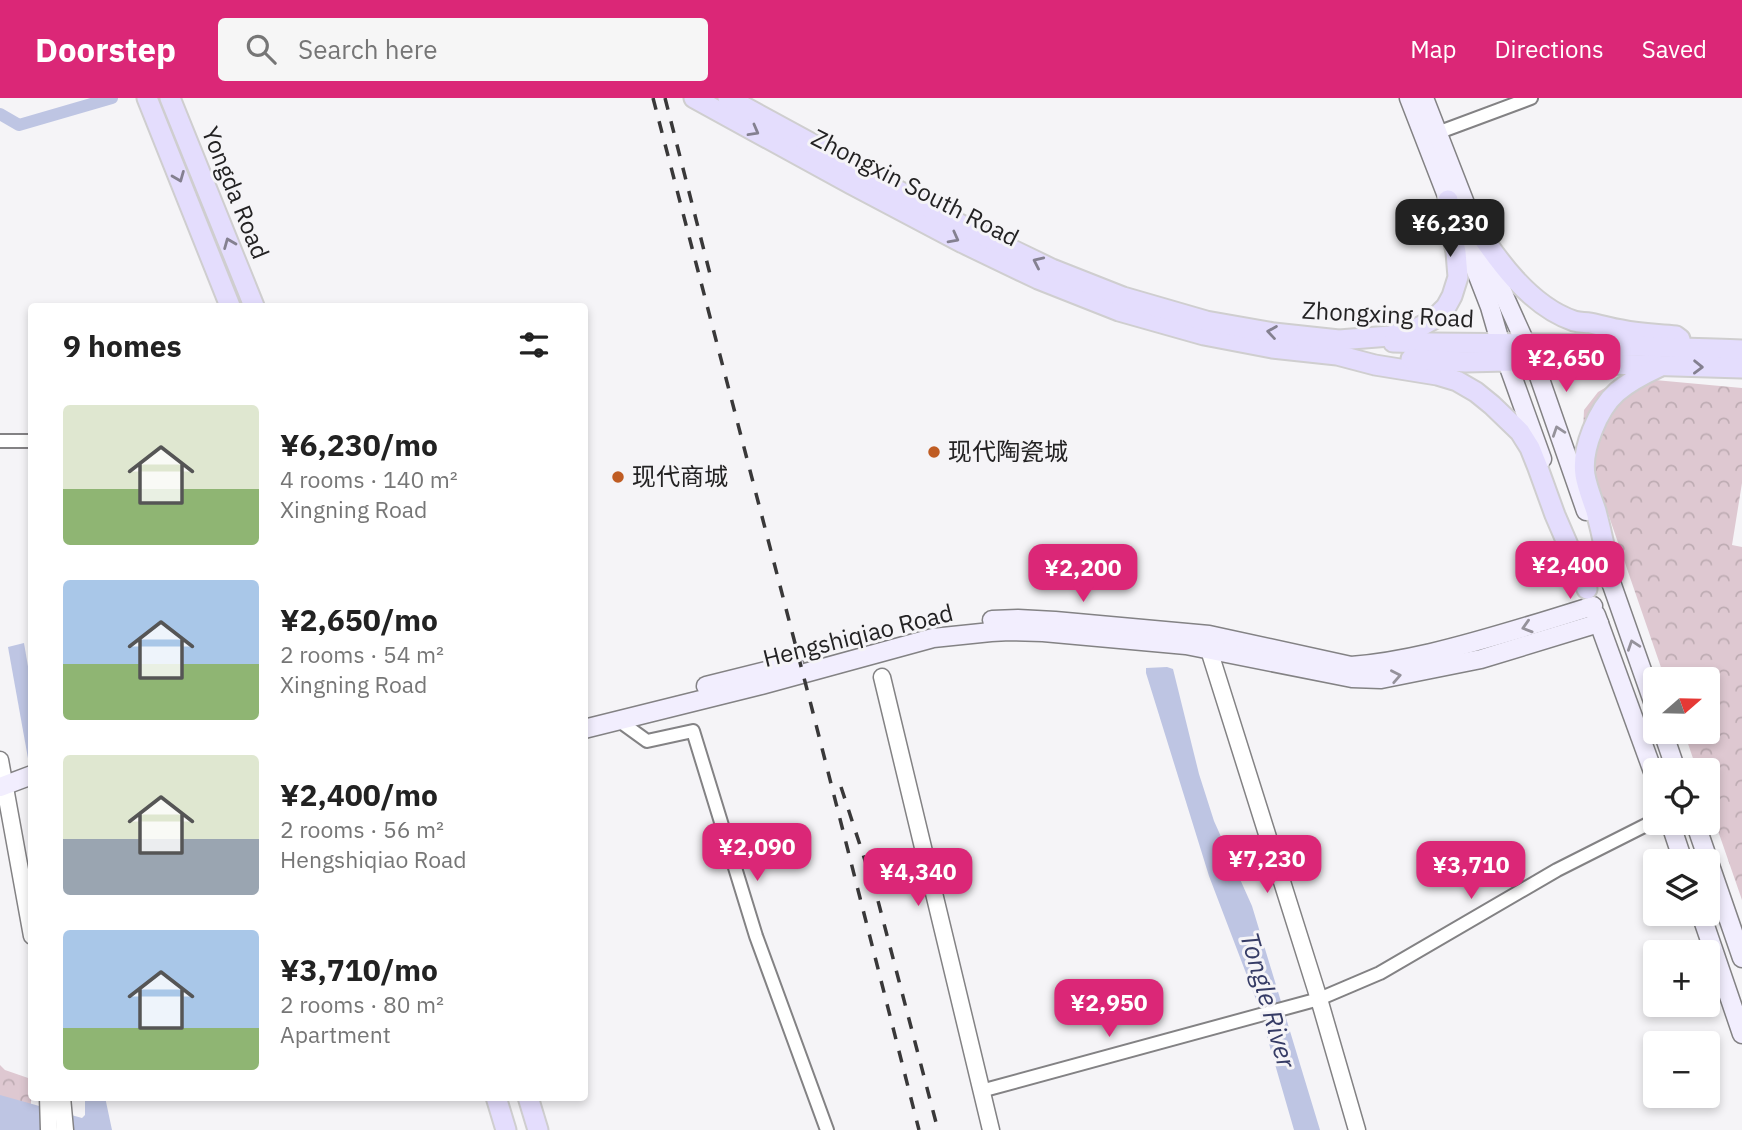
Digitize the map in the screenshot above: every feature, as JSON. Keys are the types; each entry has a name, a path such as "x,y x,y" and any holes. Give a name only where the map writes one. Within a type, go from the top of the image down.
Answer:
{"main road":[{"name":"Zhongxin South Road","path":"694,98 963,243 1038,279 1121,304"},
{"name":"Zhongxin South Road","path":"728,98 969,229 1121,304"},
{"path":"1409,98 1490,307 1648,758"},
{"path":"1424,98 1471,220 1530,353 1643,673"},
{"name":"Yongda Road","path":"171,100 253,303"},
{"name":"Yongda Road","path":"150,106 229,303"},
{"path":"1338,348 1416,329 1434,319 1446,307 1458,277 1448,200"},
{"name":"Zhongxing Road","path":"1471,220 1496,258 1509,272 1538,299 1562,316 1578,322 1626,331 1676,336 1696,349"},
{"name":"Zhongxing Road","path":"1121,304 1204,335 1272,348 1338,348 1466,362 1504,353 1742,349"},
{"path":"1338,348 1376,365 1437,374 1467,386 1520,432 1530,448 1593,606"},
{"name":"Zhongxing Road","path":"1530,353 1660,366 1742,368"},
{"name":"Zhongxing Road","path":"1610,579 1605,545 1585,475 1584,456 1601,412 1615,394 1632,380 1660,366"},
{"name":"Hengshiqiao Road","path":"588,728 933,638 963,634 1043,632 1186,645 1352,678 1381,679 1481,659 1593,606"},
{"name":"Hengshiqiao Road","path":"588,716 951,625 987,620 1055,621 1209,635 1351,666 1382,663 1477,642 1593,606"},
{"path":"2,786 28,776"},
{"path":"2,786 28,789"},
{"path":"1699,835 1742,958"},
{"path":"1705,926 1742,1034"},
{"path":"497,1101 506,1130"},
{"path":"529,1101 538,1130"}],"street":[{"path":"1437,133 1531,98"},
{"path":"0,441 28,441"},
{"path":"1209,650 1319,999 1357,1130"},
{"path":"882,677 991,1130"},
{"path":"618,720 648,741 693,731 756,936 827,1130"},
{"path":"0,760 2,786 28,916"},
{"path":"981,1091 1319,999 1380,973 1558,870 1643,827"},
{"path":"48,1101 49,1130"},
{"path":"62,1101 65,1130"}],"green space":[{"path":"1644,379 1742,388 1742,483 1732,545 1742,547 1742,900 1719,835 1720,758 1693,758 1688,744 1720,744 1720,667 1661,667 1593,470 1583,432 1584,410 1598,392 1617,381"},
{"path":"0,1065 5,1070 28,1078 31,1130 0,1130"}],"water":[{"path":"24,643 28,666 28,758 8,647"},
{"name":"Tongle River","path":"1146,668 1173,669 1199,774 1214,821 1252,906 1320,1130 1294,1130 1257,1002 1209,876 1146,673"},
{"path":"0,1095 82,1118 85,1115 85,1101 106,1101 112,1130 0,1130"}],"waterway":[{"path":"0,114 19,125 112,98"}],"railway":[{"path":"653,98 919,1130"},
{"path":"665,98 710,274"},
{"path":"841,787 877,897 938,1130"}],"place":[{"name":"现代陶瓷城","path":"934,452"},
{"name":"现代商城","path":"618,477"}]}
